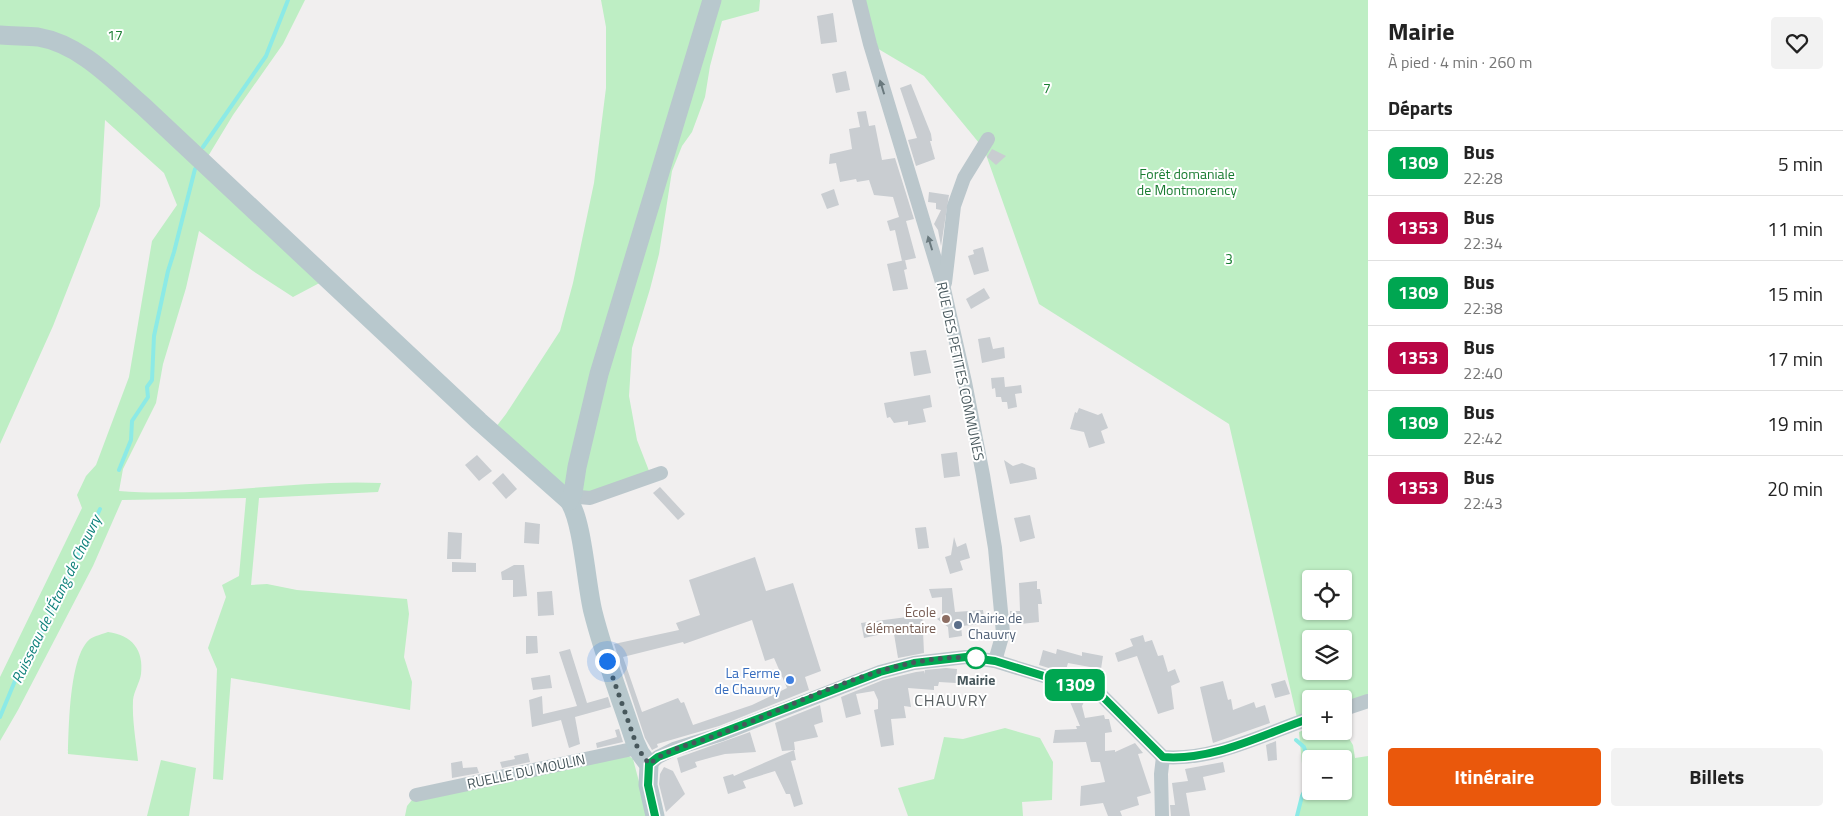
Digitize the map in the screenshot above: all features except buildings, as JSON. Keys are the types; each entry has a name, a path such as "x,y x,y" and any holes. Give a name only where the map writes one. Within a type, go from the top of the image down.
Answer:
{"street":[{"path":"569,501 573,493 576,467 599,374 712,0"},
{"name":"RUE DES PETITES COMMUNES","path":"859,0 870,44 954,328 984,475 995,548 1003,633 995,661"},
{"path":"0,35 39,38 58,43 93,63 143,106 479,421 569,501 576,518 592,609 601,645 637,748 649,764 648,785 656,816"},
{"path":"944,289 954,206 964,178 988,139"},
{"path":"569,501 579,497 590,498 661,473"},
{"path":"649,764 674,749 722,734 880,672 944,658 966,657 995,661 1099,693 1163,757 1182,758 1208,755 1302,721"},
{"path":"1352,706 1368,701"},
{"name":"RUELLE DU MOULIN","path":"416,794 637,748"},
{"path":"1162,816 1161,774 1163,757"}],"green space":[{"name":"17","path":"0,0 305,0 283,44 233,115 204,163 327,279 293,297 253,271 199,231 186,288 163,364 156,403 123,469 119,491 152,493 348,482 381,483 378,492 259,498 251,585 267,584 297,590 407,599 409,614 404,657 412,682 410,710 231,678 223,780 213,779 217,669 208,648 226,597 222,585 239,576 246,498 122,500 93,566 0,741 0,677 82,508 77,495 86,476 96,465 129,377 152,241 177,205 164,173 105,120 100,206 53,326 0,444"},
{"path":"601,0 760,0 759,11 722,21 710,66 705,97 692,132 682,146 672,171 659,254 632,348 629,396 637,440 651,476 572,501 492,432 506,414 560,331 573,283 594,183 606,88 606,27"},
{"name":"Forêt domaniale de Montmorency","path":"859,0 1368,0 1368,701 1352,706 1352,690 1302,690 1302,721 1298,722 1229,424 1039,304 984,149 924,76 870,44"},
{"path":"108,632 124,636 130,640 135,645 140,658 141,674 133,700 138,761 68,754 70,711 78,660 83,648 90,639"},
{"path":"1005,728 1040,738 1053,762 1052,800 1022,802 1023,816 908,816 898,788 934,779 944,737 963,739"},
{"path":"1302,731 1302,740 1350,740 1353,745 1355,758 1368,756 1368,816 1297,816 1302,794 1302,800 1352,800 1352,750 1302,750 1302,764 1299,732"},
{"path":"622,751 633,759 648,816 405,816 407,806 416,795"},
{"path":"161,760 196,768 189,816 147,816"}],"waterway":[{"path":"203,147 266,56 288,0"},
{"name":"Ruisseau de l'Étang de Chauvry","path":"119,470 131,440 132,421 148,397 147,387 152,380 154,336 168,271 195,169"},
{"name":"Ruisseau de l'Étang de Chauvry","path":"0,717 17,676 36,644 100,509"},
{"path":"1296,740 1305,750"},
{"path":"1297,816 1302,796"}],"bus line":[{"name":"1309","path":"655,816 648,779 649,764 658,757 674,749 722,734 880,672 914,663 944,658 966,657 995,661 1099,693 1163,757 1182,758 1208,755 1302,721"}],"place":[{"name":"École élémentaire","path":"946,619"},
{"name":"Mairie de Chauvry","path":"958,625"},
{"name":"Mairie","path":"976,658"},
{"name":"La Ferme de Chauvry","path":"790,680"}],"district":[{"name":"CHAUVRY","path":"951,700"}],"route":[{"path":"607,661 638,749 649,764 674,749 722,734 880,672 914,663 944,658 966,657 980,659 976,658"}],"park label":[{"name":"7","path":"1047,87"},
{"name":"3","path":"1229,258"}]}
